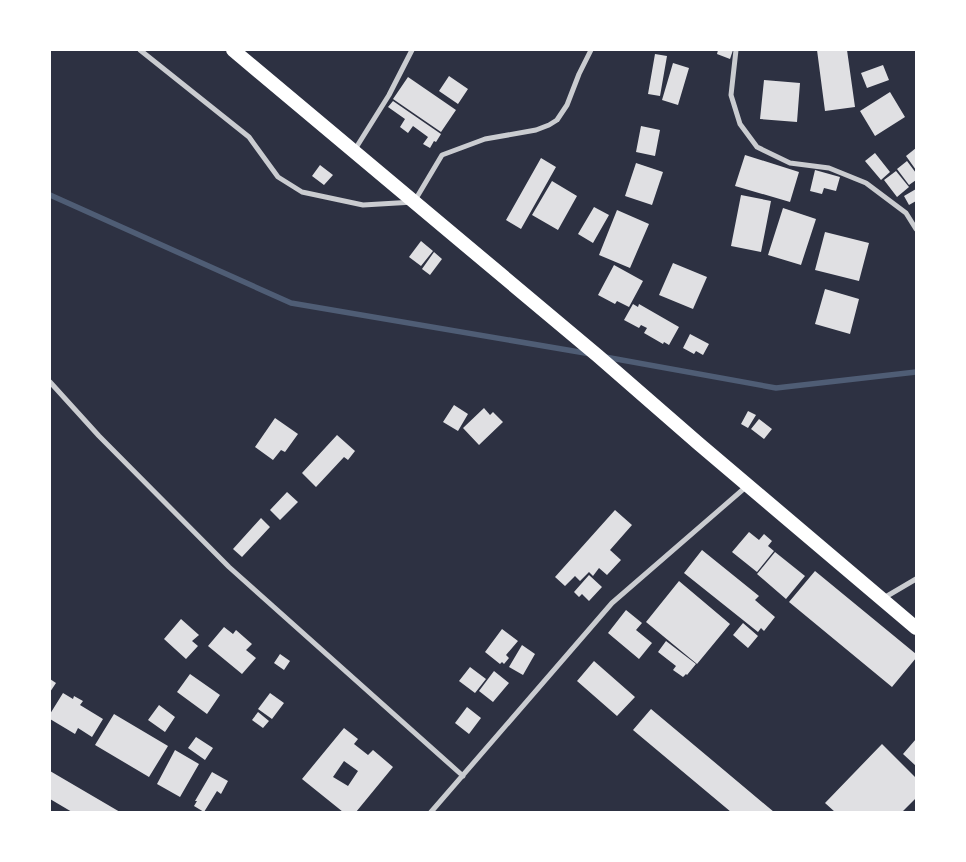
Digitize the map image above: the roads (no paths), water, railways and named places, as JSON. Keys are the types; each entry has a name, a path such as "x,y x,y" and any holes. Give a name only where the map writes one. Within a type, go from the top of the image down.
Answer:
{"highway":[{"path":"233,50 598,356 916,628"}],"street":[{"path":"140,50 249,137 278,176 302,192 363,205 414,202 442,155 485,139 549,126 557,120 567,105 591,50"},
{"path":"354,151 389,95 412,50"},
{"path":"736,50 731,96 740,124 757,147 790,162 829,168 866,183 906,213 916,229"},
{"path":"50,382 99,436 229,567 462,776"},
{"path":"431,812 612,603 748,486"},
{"path":"882,599 916,579"}],"waterway":[{"path":"50,195 291,303 591,354"},
{"path":"605,357 776,388 916,372"}]}
